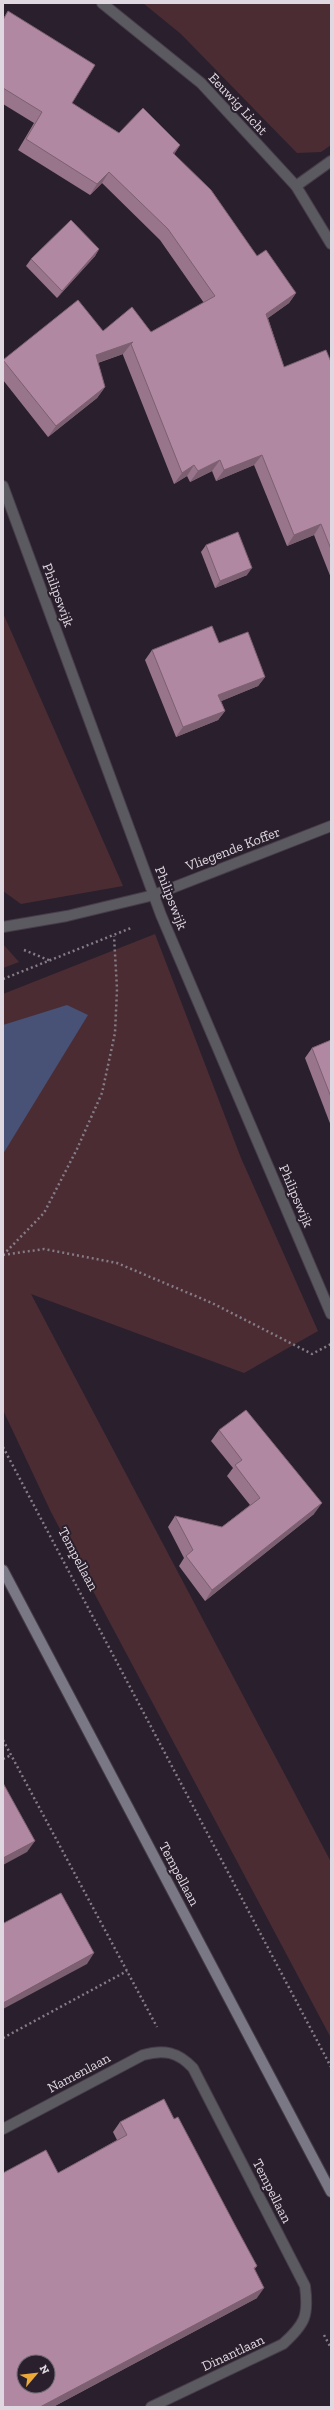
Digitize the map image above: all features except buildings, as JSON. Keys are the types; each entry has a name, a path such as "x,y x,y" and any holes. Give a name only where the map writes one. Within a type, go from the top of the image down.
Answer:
{"main road":[{"name":"Tempellaan","path":"3,1570 331,2192"}],"street":[{"name":"Eeuwig Licht","path":"102,3 201,83 296,186 331,244"},
{"path":"296,186 331,161"},
{"name":"Philipswijk","path":"3,486 154,895 331,1314"},
{"name":"Vliegende Koffer","path":"3,927 67,916 154,895 331,826"},
{"name":"Namenlaan","path":"3,2130 143,2055 157,2051 170,2052"},
{"name":"Tempellaan","path":"170,2052 183,2058 193,2068 305,2286 308,2305"},
{"name":"Dinantlaan","path":"152,2407 283,2344 297,2332 305,2321 308,2305"}],"path":[{"path":"3,1255 44,1213 77,1149 102,1093 115,1033 117,989 114,936"},
{"path":"3,979 51,961"},
{"path":"3,1255 44,1249 117,1263 212,1303 312,1354 331,1344"},
{"name":"Tempellaan","path":"3,1447 331,2067"},
{"path":"3,1740 170,2052"},
{"path":"3,1759 11,1755"},
{"path":"3,2038 127,1971"}],"shaded area":[{"path":"143,3 331,3 331,145 321,152 297,153 181,34"},
{"path":"3,613 123,886 21,904 3,891"},
{"path":"155,934 241,1158 318,1331 244,1373 31,1294 331,1862 331,2038 51,1512 3,1410 3,994"},
{"path":"3,944 19,962 3,968"}],"water":[{"path":"67,1005 88,1015 3,1154 3,1025"}]}
